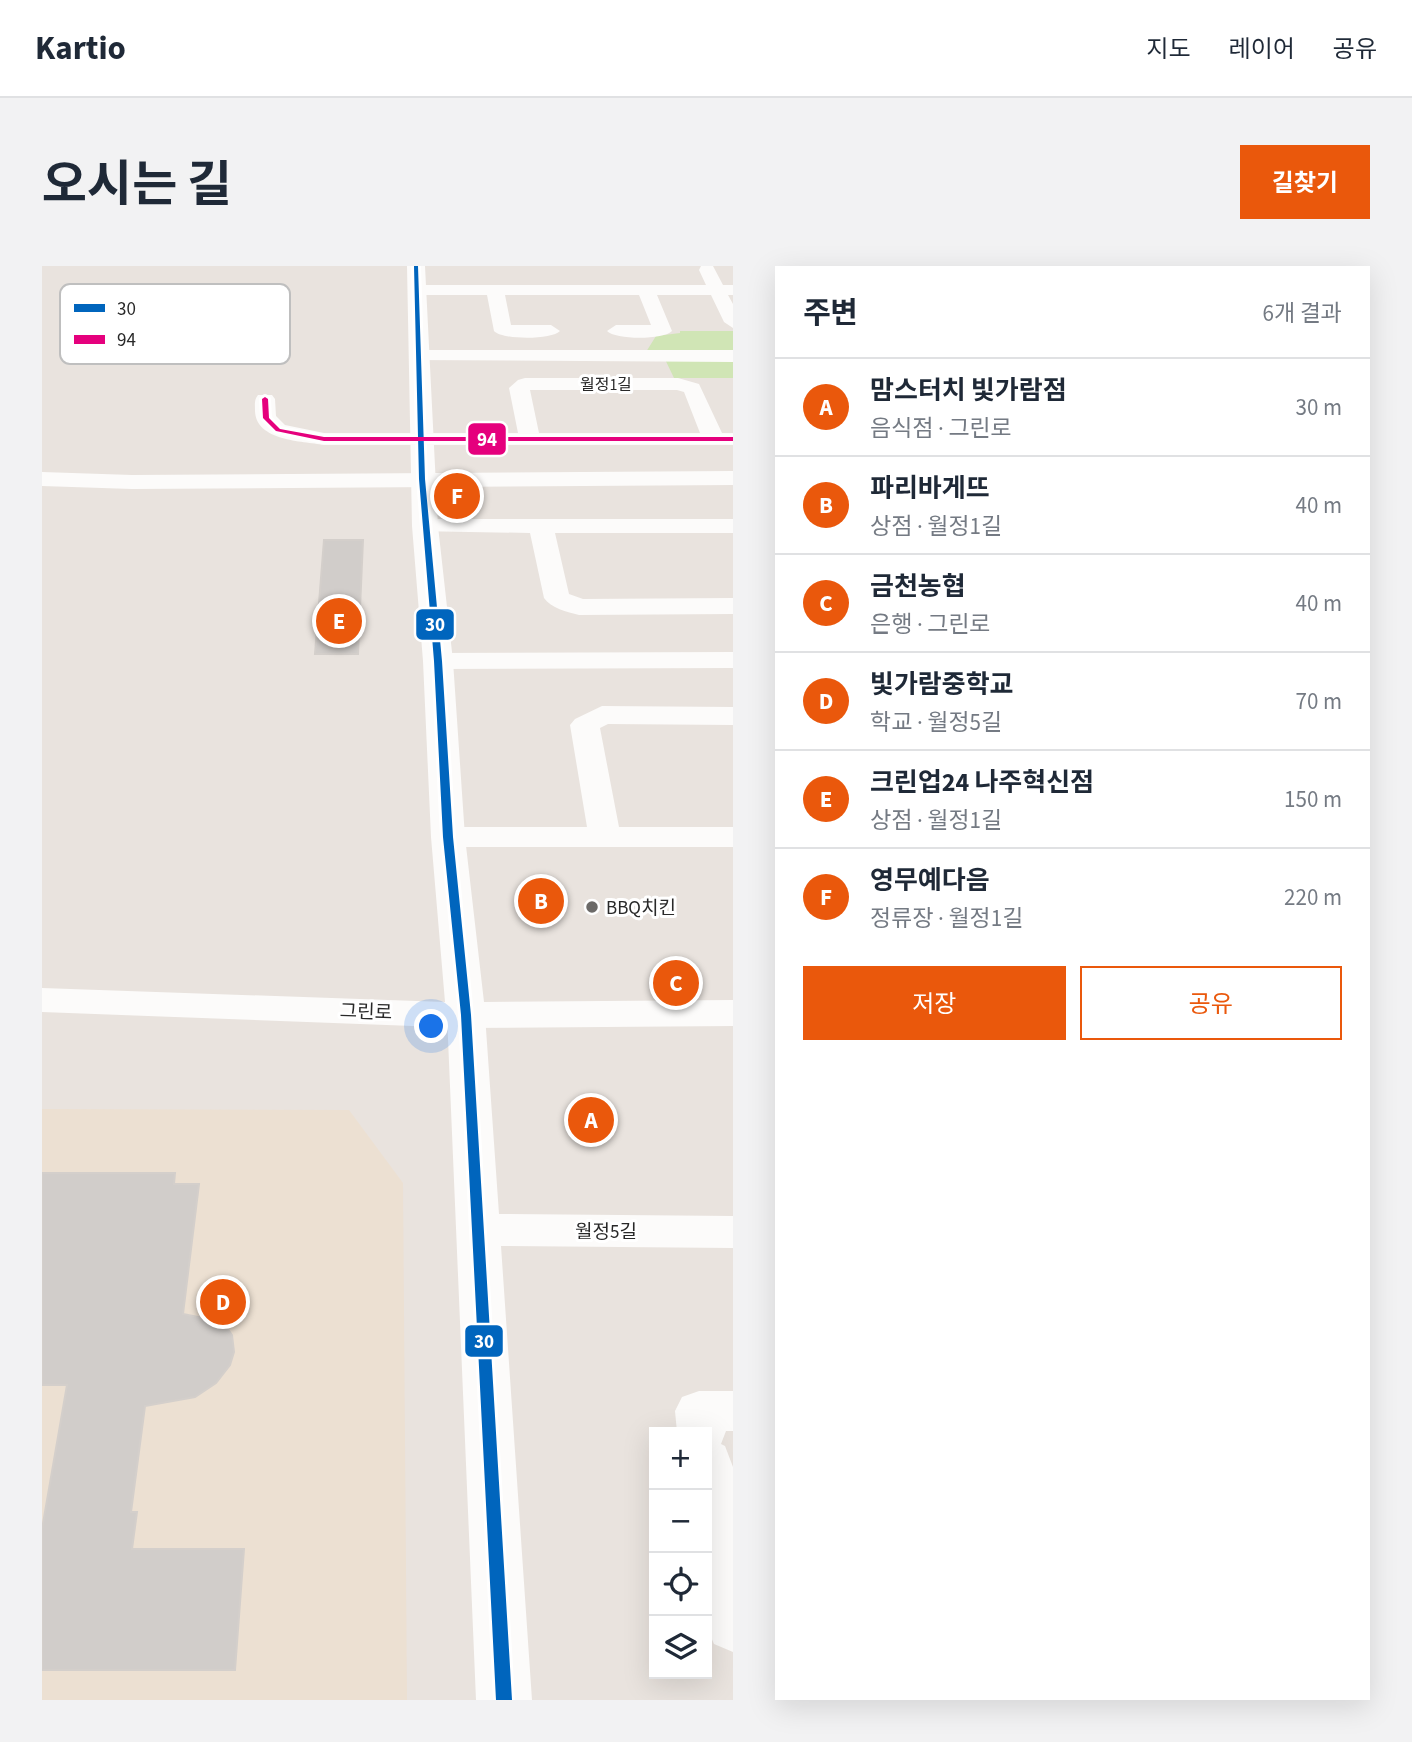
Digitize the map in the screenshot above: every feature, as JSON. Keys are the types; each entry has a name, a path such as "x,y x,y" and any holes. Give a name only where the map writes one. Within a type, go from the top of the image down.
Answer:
{"street":[{"path":"705,266 725,290 733,322"},
{"path":"504,1700 466,1015 448,837 438,661 422,479 417,278 495,289 725,290"},
{"path":"495,289 503,331 570,331"},
{"path":"596,331 663,331 646,290"},
{"path":"418,356 733,356"},
{"name":"월정1길","path":"530,439 519,388 525,384 678,384 692,388 724,439"},
{"name":"월정1길","path":"265,399 266,418 278,430 324,439 724,439"},
{"path":"42,479 132,482 733,478"},
{"path":"425,526 733,526"},
{"path":"541,527 557,598 579,607 733,606"},
{"path":"438,661 733,660"},
{"path":"605,837 585,725 602,715 733,716"},
{"path":"448,837 733,837"},
{"name":"그린로","path":"42,1000 466,1015 733,1013"},
{"name":"월정5길","path":"478,1230 733,1232"},
{"path":"712,1490 733,1626"}],"shaded area":[{"path":"42,1109 349,1110 403,1183 407,1700 42,1700"}],"green space":[{"path":"680,331 733,331 733,378 674,378 662,353 646,352 656,336"}],"building":[{"path":"324,540 363,540 358,654 315,654"},
{"path":"42,1173 175,1173 174,1184 199,1184 183,1314 223,1322 232,1335 234,1352 230,1365 216,1383 195,1397 145,1406 131,1512 137,1512 132,1549 244,1549 235,1670 42,1670 42,1529 67,1385 42,1385"}],"transit line":[{"name":"30","path":"416,266 422,479 438,661 448,837 466,1015 504,1700"},
{"name":"94","path":"265,399 266,418 278,430 324,439 733,439"}],"place":[{"name":"영무예다음","path":"457,496"},
{"name":"크린업24 나주혁신점","path":"339,621"},
{"name":"파리바게뜨","path":"541,901"},
{"name":"BBQ치킨","path":"592,907"},
{"name":"금천농협","path":"676,983"},
{"name":"맘스터치 빛가람점","path":"591,1120"},
{"name":"빛가람중학교","path":"223,1302"}]}
